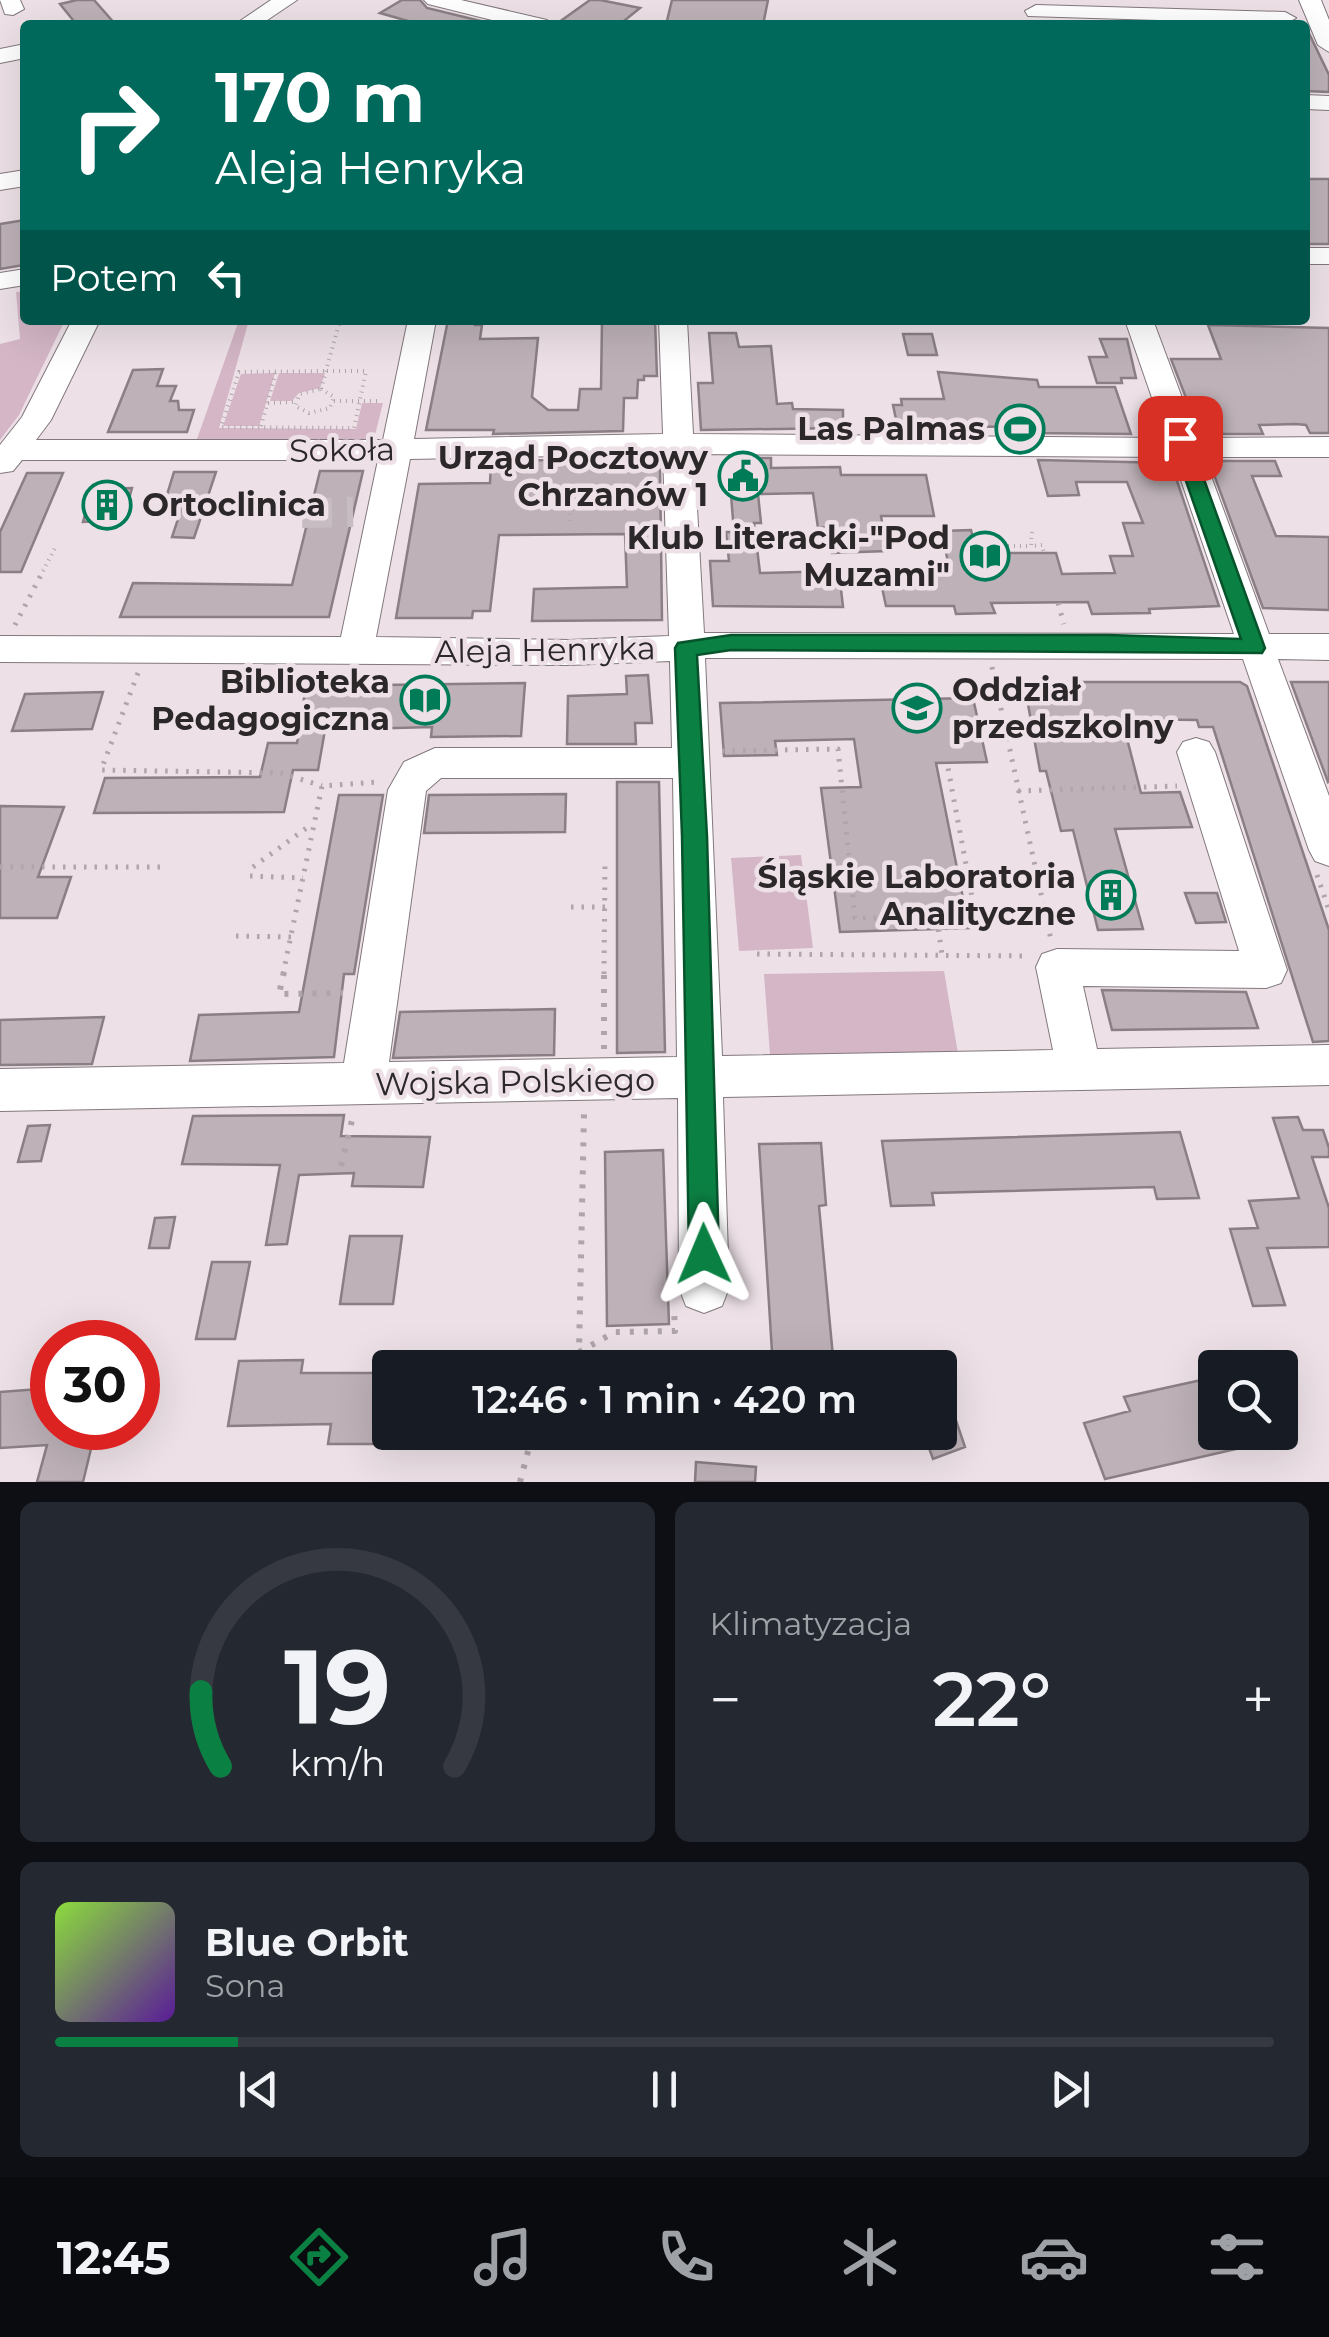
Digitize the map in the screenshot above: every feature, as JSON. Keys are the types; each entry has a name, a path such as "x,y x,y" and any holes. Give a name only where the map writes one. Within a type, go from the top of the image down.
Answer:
{"street":[{"path":"253,20 286,0"},
{"path":"434,0 518,20"},
{"path":"1036,12 1119,7 1315,9 1329,45"},
{"path":"7,458 36,420 84,325"},
{"path":"356,650 369,512 396,450 421,325"},
{"path":"673,325 686,648 706,753 700,1079 704,1288"},
{"path":"1141,325 1255,648 1327,837"},
{"name":"Sokoła","path":"7,458 434,446 1329,447"},
{"name":"Aleja Henryka","path":"5,642 59,653 686,648 731,643 1329,647"},
{"path":"1079,1068 1043,962 1266,970 1196,752"},
{"path":"359,1094 407,790 418,772 435,763 706,753"},
{"name":"Wojska Polskiego","path":"0,1090 359,1094 700,1079 1329,1065"}],"path":[{"path":"321,390 339,325"},
{"path":"366,371 354,428 221,427 239,372 276,372 366,371"},
{"path":"260,427 276,372"},
{"path":"294,402 300,394 321,390 332,394 334,402"},
{"path":"294,402 298,410 309,414 325,410 334,402 389,401"},
{"path":"268,403 294,402"},
{"path":"305,428 309,414"},
{"path":"609,506 636,488"},
{"path":"569,521 570,506"},
{"path":"1030,546 1032,532"},
{"path":"990,546 1042,545 1044,553"},
{"path":"5,642 56,548"},
{"path":"1058,603 1065,628"},
{"path":"757,954 942,955 1043,962 1017,790 992,667"},
{"path":"139,669 101,770 281,773 322,786 397,781"},
{"path":"706,753 838,749 856,918 976,918 948,768"},
{"path":"322,786 279,994 350,994"},
{"path":"1017,790 1185,786 1209,793"},
{"path":"252,867 314,822"},
{"path":"604,1049 605,862"},
{"path":"0,867 160,867"},
{"path":"250,876 303,878"},
{"path":"571,907 605,907"},
{"path":"937,918 942,955"},
{"path":"236,936 291,937"},
{"path":"341,1166 359,1094"},
{"path":"578,1350 584,1109"},
{"path":"582,1350 615,1332"},
{"path":"520,1482 528,1450"}],"shaded area":[{"path":"16,292 20,292 20,325 63,325 19,415 0,440 0,344 20,339"},
{"path":"237,325 248,325 219,428 356,429 362,403 383,403 375,435 368,440 197,439"},
{"path":"275,373 259,426 223,426 241,374"},
{"path":"279,373 325,373 320,388 299,393 292,401 270,401"},
{"path":"801,855 813,948 739,951 731,858"},
{"path":"944,971 960,1065 771,1068 764,974"}],"building":[{"path":"94,0 112,20 73,20 60,4"},
{"path":"402,0 420,0 427,8 477,20 404,20 380,13"},
{"path":"590,0 640,8 625,20 562,20"},
{"path":"672,0 768,0 764,20 667,20"},
{"path":"1310,35 1329,75 1329,92 1310,91"},
{"path":"1310,179 1329,179 1329,244 1310,244"},
{"path":"20,221 20,266 0,269 0,224"},
{"path":"447,325 482,325 480,339 538,338 532,397 548,410 578,410 580,389 601,389 602,325 655,325 657,376 638,380 637,398 624,398 623,431 493,434 494,430 426,430"},
{"path":"1208,325 1329,328 1329,433 1310,433 1306,425 1296,424 1259,425 1263,434 1200,434 1171,359 1221,359"},
{"path":"709,333 736,333 739,347 771,346 777,404 792,403 793,409 843,410 843,428 701,430 698,383 713,383"},
{"path":"903,334 932,334 937,355 908,355"},
{"path":"1100,339 1127,339 1136,378 1121,378 1122,383 1097,383 1089,357 1107,357"},
{"path":"163,369 157,386 176,386 170,401 178,401 179,410 194,410 187,432 108,432 133,370"},
{"path":"938,372 1037,380 1039,387 1115,387 1131,434 1030,433 1023,426 898,429 893,405 902,405 901,399 944,399"},
{"path":"728,458 771,458 771,468 840,467 841,475 926,475 934,516 881,516 887,551 832,553 827,527 818,528 813,493 758,494 761,523 754,523 760,573 839,571 843,607 713,606 710,561 729,561 726,532 734,532"},
{"path":"622,459 621,465 660,467 662,620 532,621 534,589 627,587 625,534 499,535 490,611 473,611 472,618 396,618 419,484 490,483 491,461"},
{"path":"1038,460 1171,463 1219,606 1092,614 1088,602 991,603 995,613 956,614 954,606 886,606 878,569 949,568 942,531 971,530 977,553 1056,553 1062,574 1115,573 1110,556 1133,556 1123,523 1143,523 1127,482 1076,482 1079,495 1048,496"},
{"path":"1209,461 1275,461 1281,476 1252,476 1276,536 1329,537 1329,610 1263,608"},
{"path":"320,471 363,471 329,617 120,617 133,583 292,585"},
{"path":"174,472 216,472 194,538 172,537 185,498 166,498"},
{"path":"27,473 63,473 21,572 0,572 0,532"},
{"name":"Ortoclinica","path":"132,488 123,520 83,522 92,489"},
{"path":"648,675 652,723 635,723 636,744 567,744 568,696 627,694 626,676"},
{"path":"1024,682 1240,682 1247,686 1329,930 1329,1041 1313,1042 1213,727 1199,727 1197,720 1122,719 1141,793 1180,792 1192,827 1115,829 1143,929 1098,930 1073,830 1061,831 1046,771 1040,771"},
{"path":"1291,682 1329,682 1328,782"},
{"path":"525,683 521,736 431,737 432,727 325,730 318,770 293,770 284,812 94,813 105,778 260,777 268,743 297,743 306,686"},
{"path":"103,692 92,729 12,731 25,694"},
{"path":"973,698 987,762 936,763 969,928 840,932 821,788 861,787 854,739 775,741 777,755 724,756 720,703"},
{"path":"617,782 659,782 665,1052 617,1053"},
{"path":"566,794 565,832 424,833 429,795"},
{"path":"339,795 383,795 354,974 344,974 334,1057 190,1061 199,1015 299,1012"},
{"path":"0,806 64,807 38,877 71,877 57,918 0,918"},
{"path":"1185,893 1217,893 1226,922 1196,923"},
{"path":"1102,990 1246,992 1258,1028 1112,1030"},
{"path":"555,1009 554,1055 393,1058 400,1012"},
{"path":"104,1017 92,1064 0,1065 0,1020"},
{"path":"344,1115 341,1136 430,1137 423,1187 352,1186 354,1173 299,1175 287,1244 266,1245 280,1165 182,1164 193,1116"},
{"path":"1298,1117 1303,1130 1323,1130 1329,1148 1329,1157 1312,1157 1329,1208 1329,1247 1267,1248 1285,1305 1253,1306 1230,1229 1258,1228 1249,1201 1299,1198 1273,1118"},
{"path":"50,1125 41,1161 18,1162 28,1126"},
{"path":"1180,1132 1199,1198 1157,1199 1154,1187 932,1193 934,1205 891,1206 882,1141"},
{"path":"821,1143 826,1205 819,1206 832,1350 772,1350 759,1144"},
{"path":"663,1150 669,1324 607,1326 605,1152"},
{"path":"175,1217 169,1248 149,1248 155,1218"},
{"path":"350,1236 402,1236 393,1304 340,1304"},
{"path":"212,1262 250,1262 235,1339 196,1339"},
{"path":"303,1360 301,1373 372,1373 372,1444 328,1444 331,1424 228,1426 239,1361"},
{"path":"1198,1381 1198,1450 1232,1450 1105,1479 1084,1423 1130,1411 1124,1397"},
{"path":"30,1390 30,1446 0,1448 0,1392"},
{"path":"957,1423 965,1447 957,1450"},
{"path":"46,1450 91,1450 83,1482 37,1482"},
{"path":"930,1450 957,1450 933,1459"},
{"path":"696,1462 756,1467 755,1482 695,1482"}],"tunnel":[{"path":"302,513 353,512"}],"place":[{"name":"Las Palmas","path":"1020,429"},
{"name":"Urząd Pocztowy Chrzanów 1","path":"743,476"},
{"name":"Ortoclinica","path":"107,505"},
{"name":"Klub Literacki-\"Pod Muzami\"","path":"985,556"},
{"name":"Biblioteka Pedagogiczna","path":"425,700"},
{"name":"Oddział przedszkolny","path":"917,708"},
{"name":"Śląskie Laboratoria Analityczne","path":"1111,895"}],"route":[{"path":"704,1254 686,648 731,643 1108,643 1255,648 1180,438"}]}
